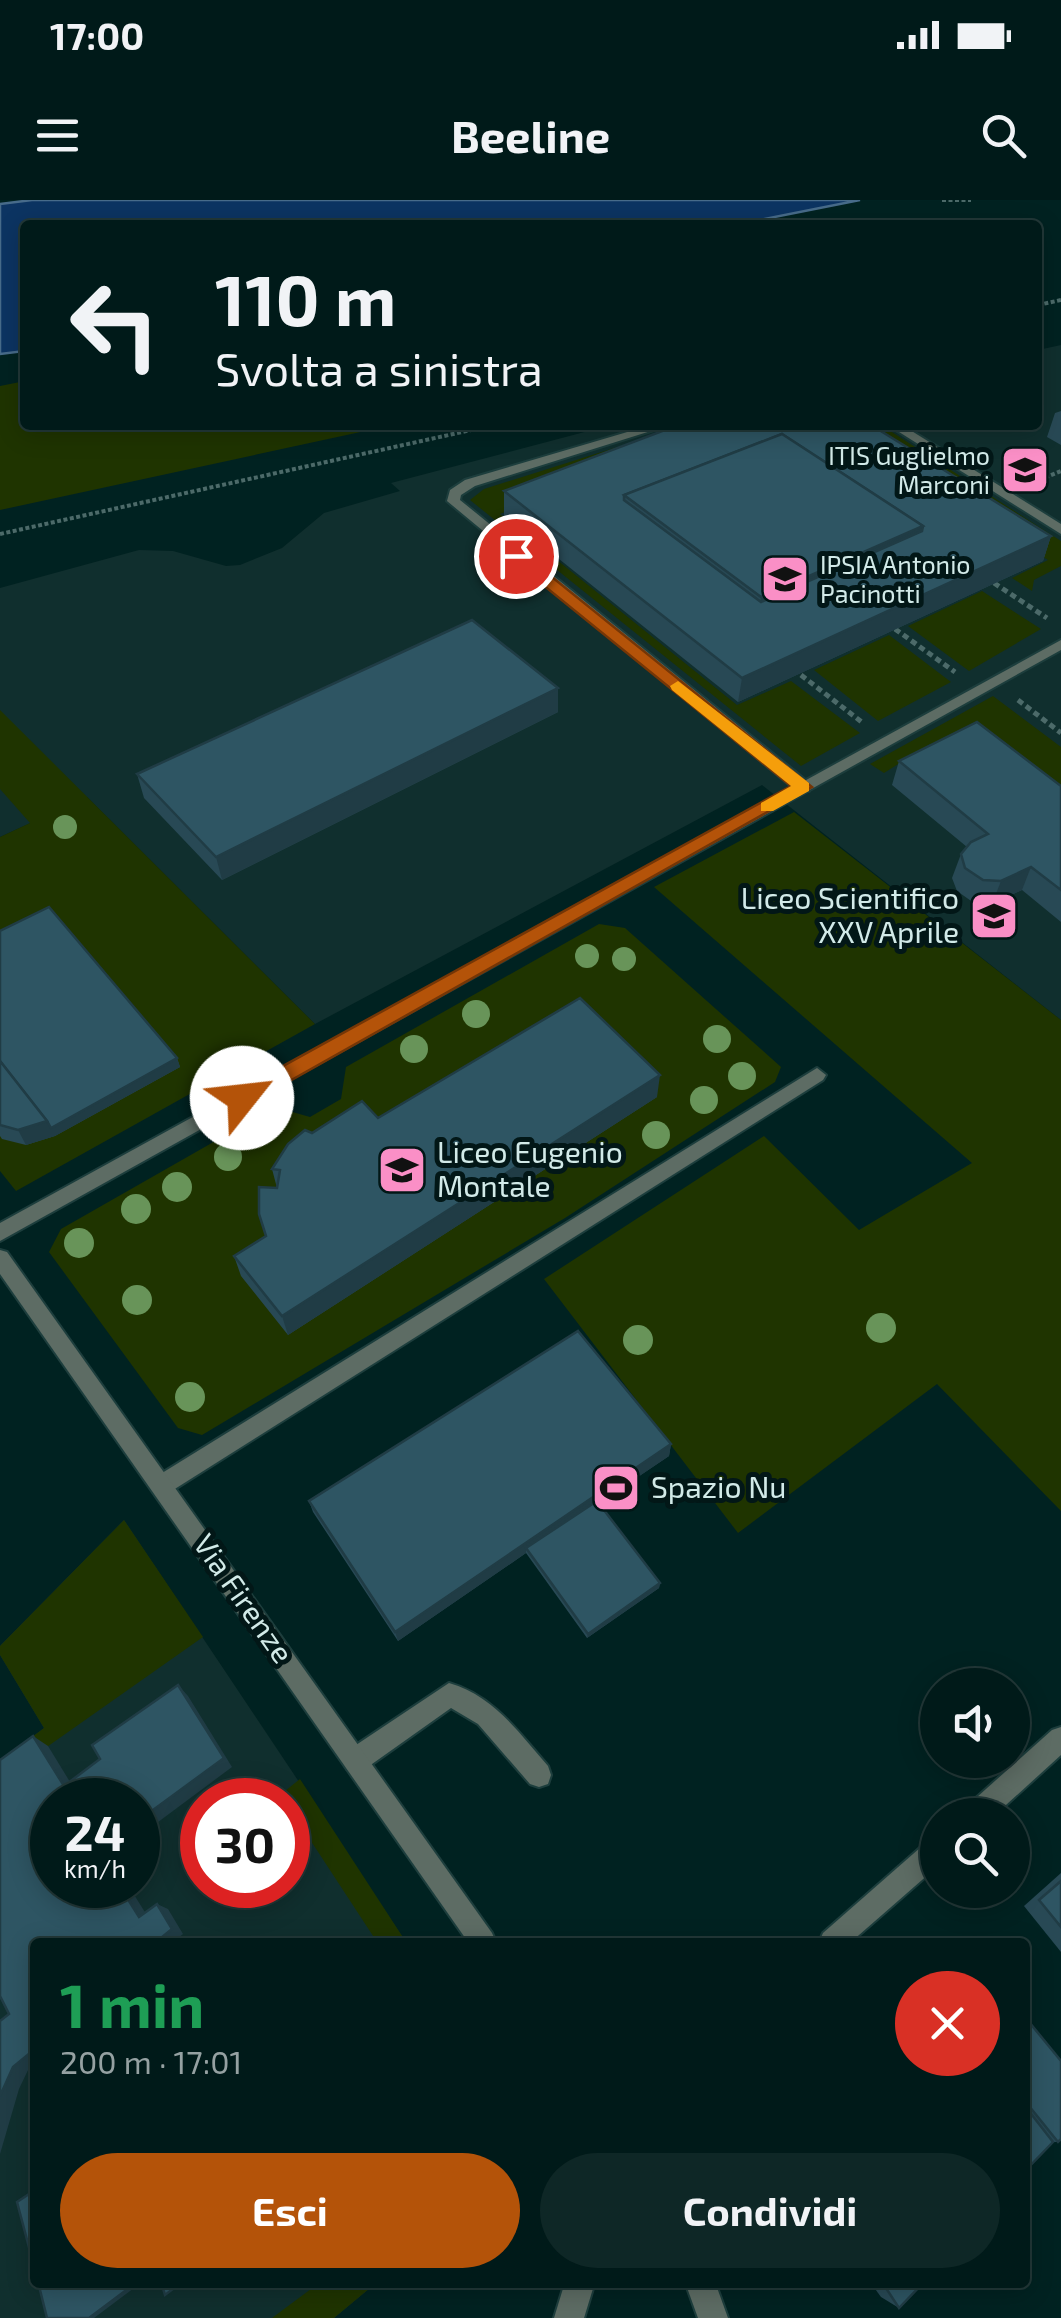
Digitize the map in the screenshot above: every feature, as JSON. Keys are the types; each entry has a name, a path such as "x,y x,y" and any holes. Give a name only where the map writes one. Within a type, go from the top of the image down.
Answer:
{"street":[{"path":"647,430 470,483 455,493 453,500 803,787"},
{"path":"902,430 1061,530"},
{"path":"0,1232 1061,644"},
{"path":"162,1485 817,1075"},
{"name":"Via Firenze","path":"0,1258 480,1938"},
{"path":"356,1760 449,1695 463,1697 479,1710 539,1774"},
{"path":"995,1798 1061,1739"},
{"path":"837,1938 920,1865"},
{"path":"569,2318 578,2288"},
{"path":"702,2288 713,2318"}],"path":[{"path":"942,200 971,200"},
{"path":"0,534 471,430"},
{"path":"994,583 1051,621"},
{"path":"894,629 1061,733"},
{"path":"801,675 886,741"}],"shaded area":[{"path":"1061,345 1061,1020 762,785 315,1024 87,797 0,837 0,588 139,550 173,551 226,566 240,565 282,548 324,513 400,491 391,483 592,430 1042,430 1042,349"},
{"path":"124,1520 296,1778 180,1778 180,1908 310,1908 310,1798 403,1938 30,1938 30,2288 370,2288 334,2318 0,2318 0,1761 44,1728 0,1655 0,1646"}],"green space":[{"path":"20,382 20,430 370,430 0,510 0,386"},
{"path":"671,430 716,430 500,514 737,705 791,681 860,733 801,766 470,500 484,489"},
{"path":"842,430 889,430 1061,541 1061,566 1034,580 1032,591 1012,578 1048,560"},
{"path":"982,591 1041,629 969,671 908,626"},
{"path":"889,635 951,682 878,721 814,670"},
{"path":"993,696 1061,747 1061,813 947,757 930,744 884,773 870,764"},
{"path":"0,710 315,1024 16,1191 0,1171 0,837 30,823 0,789"},
{"path":"794,812 1061,1020 1061,1511 937,1384 738,1533 544,1279 764,1136 859,1230 972,1163 654,887"},
{"name":"Liceo Eugenio Montale","path":"599,924 625,928 781,1067 775,1082 565,1218 202,1435 178,1428 49,1252 61,1229 275,1107 310,1117 341,1099 346,1067"},
{"path":"124,1520 203,1637 0,1780 0,1761 44,1728 0,1655 0,1646"},
{"path":"310,1794 403,1938 374,1938 310,1840"},
{"path":"312,2288 370,2288 334,2318 272,2318"}],"water":[{"path":"32,200 860,200 760,220 20,220 20,352 0,354 0,204"}],"building":[{"path":"665,430 879,430 1051,536 742,678 504,491","holes":["782,434 923,526 922,531 761,602 624,500 624,495"]},
{"path":"782,434 923,526 761,597 624,495"},
{"path":"472,620 558,688 216,857 137,774"},
{"path":"977,722 1061,786 1061,890 1031,867 1001,881 983,880 965,868 961,854 971,842 988,834 899,761"},
{"path":"49,907 177,1058 51,1128 0,1061 0,931"},
{"path":"580,998 660,1075 282,1316 234,1256 266,1236 259,1214 259,1187 277,1188 280,1170 272,1169 288,1144 305,1130 312,1133 362,1101 378,1118"},
{"path":"0,1061 47,1121 18,1130 0,1125"},
{"path":"578,1331 671,1444 395,1632 309,1501"},
{"path":"597,1501 660,1583 588,1634 526,1548"},
{"path":"178,1685 224,1758 197,1778 180,1778 180,1790 160,1805 160,1778 75,1778 100,1759 92,1745"},
{"path":"33,1736 59,1778 30,1778 30,1908 133,1908 139,1917 151,1908 159,1908 172,1929 161,1938 30,1938 30,2053 13,2067 0,2096 0,2021 9,2014 0,1996 0,1760"},
{"path":"1061,1881 1061,1927 1039,1900"},
{"path":"1030,2023 1061,2061 1058,2142 1030,2107"},
{"path":"1030,2112 1053,2142 1030,2166"},
{"path":"30,2193 30,2251 17,2202"},
{"path":"40,2288 129,2288 89,2318 47,2318"},
{"path":"886,2288 918,2288 899,2308"}],"slow traffic":[{"path":"678,686 803,787 767,807"}],"place":[{"name":"ITIS Guglielmo Marconi","path":"1025,470"},
{"name":"IPSIA Antonio Pacinotti","path":"785,579"},
{"name":"Liceo Scientifico XXV Aprile","path":"994,916"},
{"name":"Liceo Eugenio Montale","path":"402,1170"},
{"name":"Spazio Nu","path":"616,1488"}],"route":[{"path":"242,1098 803,787 516,556"}]}
